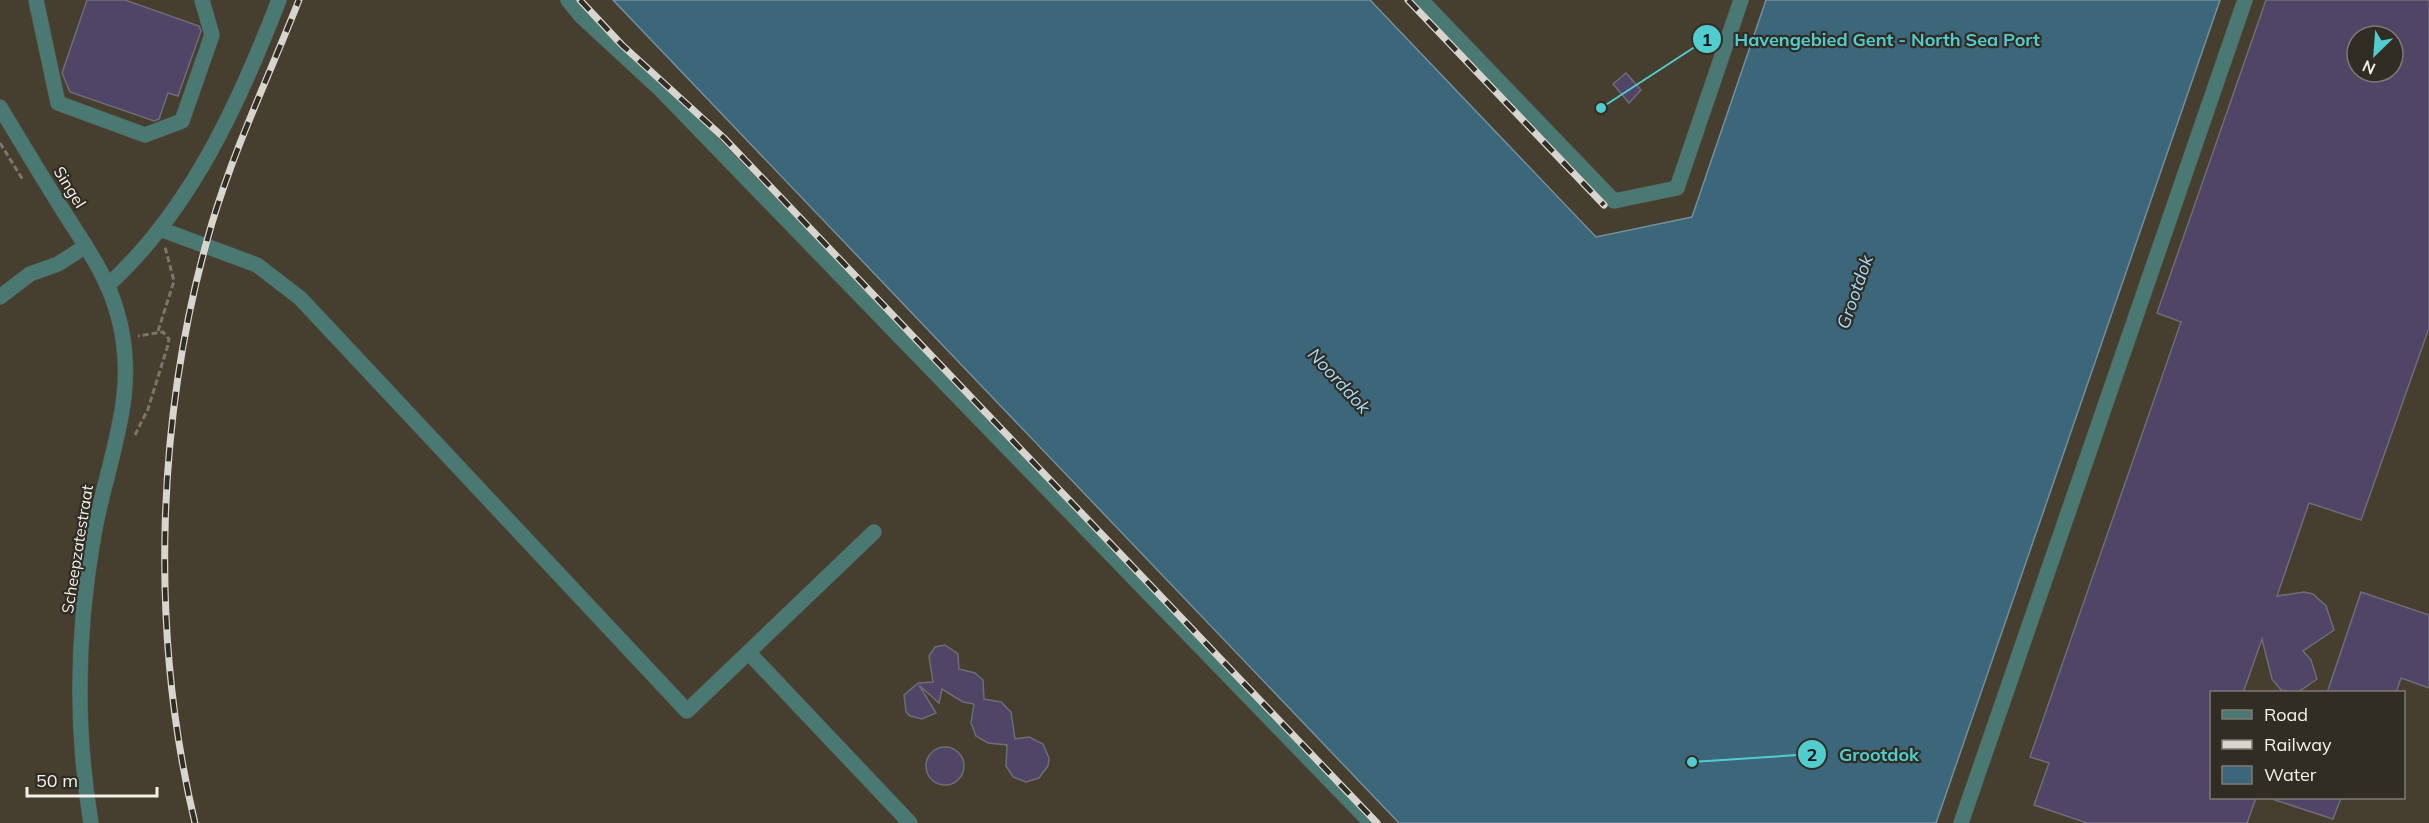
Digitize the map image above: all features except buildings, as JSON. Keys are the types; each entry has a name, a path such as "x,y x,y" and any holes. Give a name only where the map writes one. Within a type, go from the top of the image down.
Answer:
{"street":[{"path":"36,0 58,103 146,135 182,121 212,35 202,0"},
{"path":"107,285 135,259 160,229 219,139 279,0"},
{"path":"568,0 581,16 658,88 1371,823"},
{"path":"1421,0 1614,201 1677,188 1741,0"},
{"path":"1961,823 2245,0"},
{"name":"Singel","path":"0,107 87,246 107,285"},
{"path":"160,229 257,265 300,298 687,711 874,532"},
{"path":"0,297 30,274 58,264 87,246"},
{"name":"Scheepzatestraat","path":"92,823 86,790 82,732 81,641 94,535 120,430 128,373 117,311 107,285"},
{"path":"748,653 910,823"}],"path":[{"path":"158,331 174,282 160,229"}],"shaded area":[{"path":"0,0 613,0 1399,823 0,823"},
{"path":"1370,0 1766,0 1692,217 1596,237"},
{"path":"2220,0 2429,0 2429,823 1936,823"}],"water":[{"name":"Noorddok","path":"613,0 1370,0 1596,237 1692,217 1766,0 2220,0 1936,823 1399,823"}],"railway":[{"path":"195,823 180,750 170,675 165,599 165,522 170,445 179,369 193,295 221,194 299,0"},
{"path":"580,0 622,45 724,138 1377,823"},
{"path":"1408,0 1604,205"}],"place":[{"name":"Havengebied Gent - North Sea Port","path":"1601,108"},
{"name":"Grootdok","path":"1692,762"}]}
